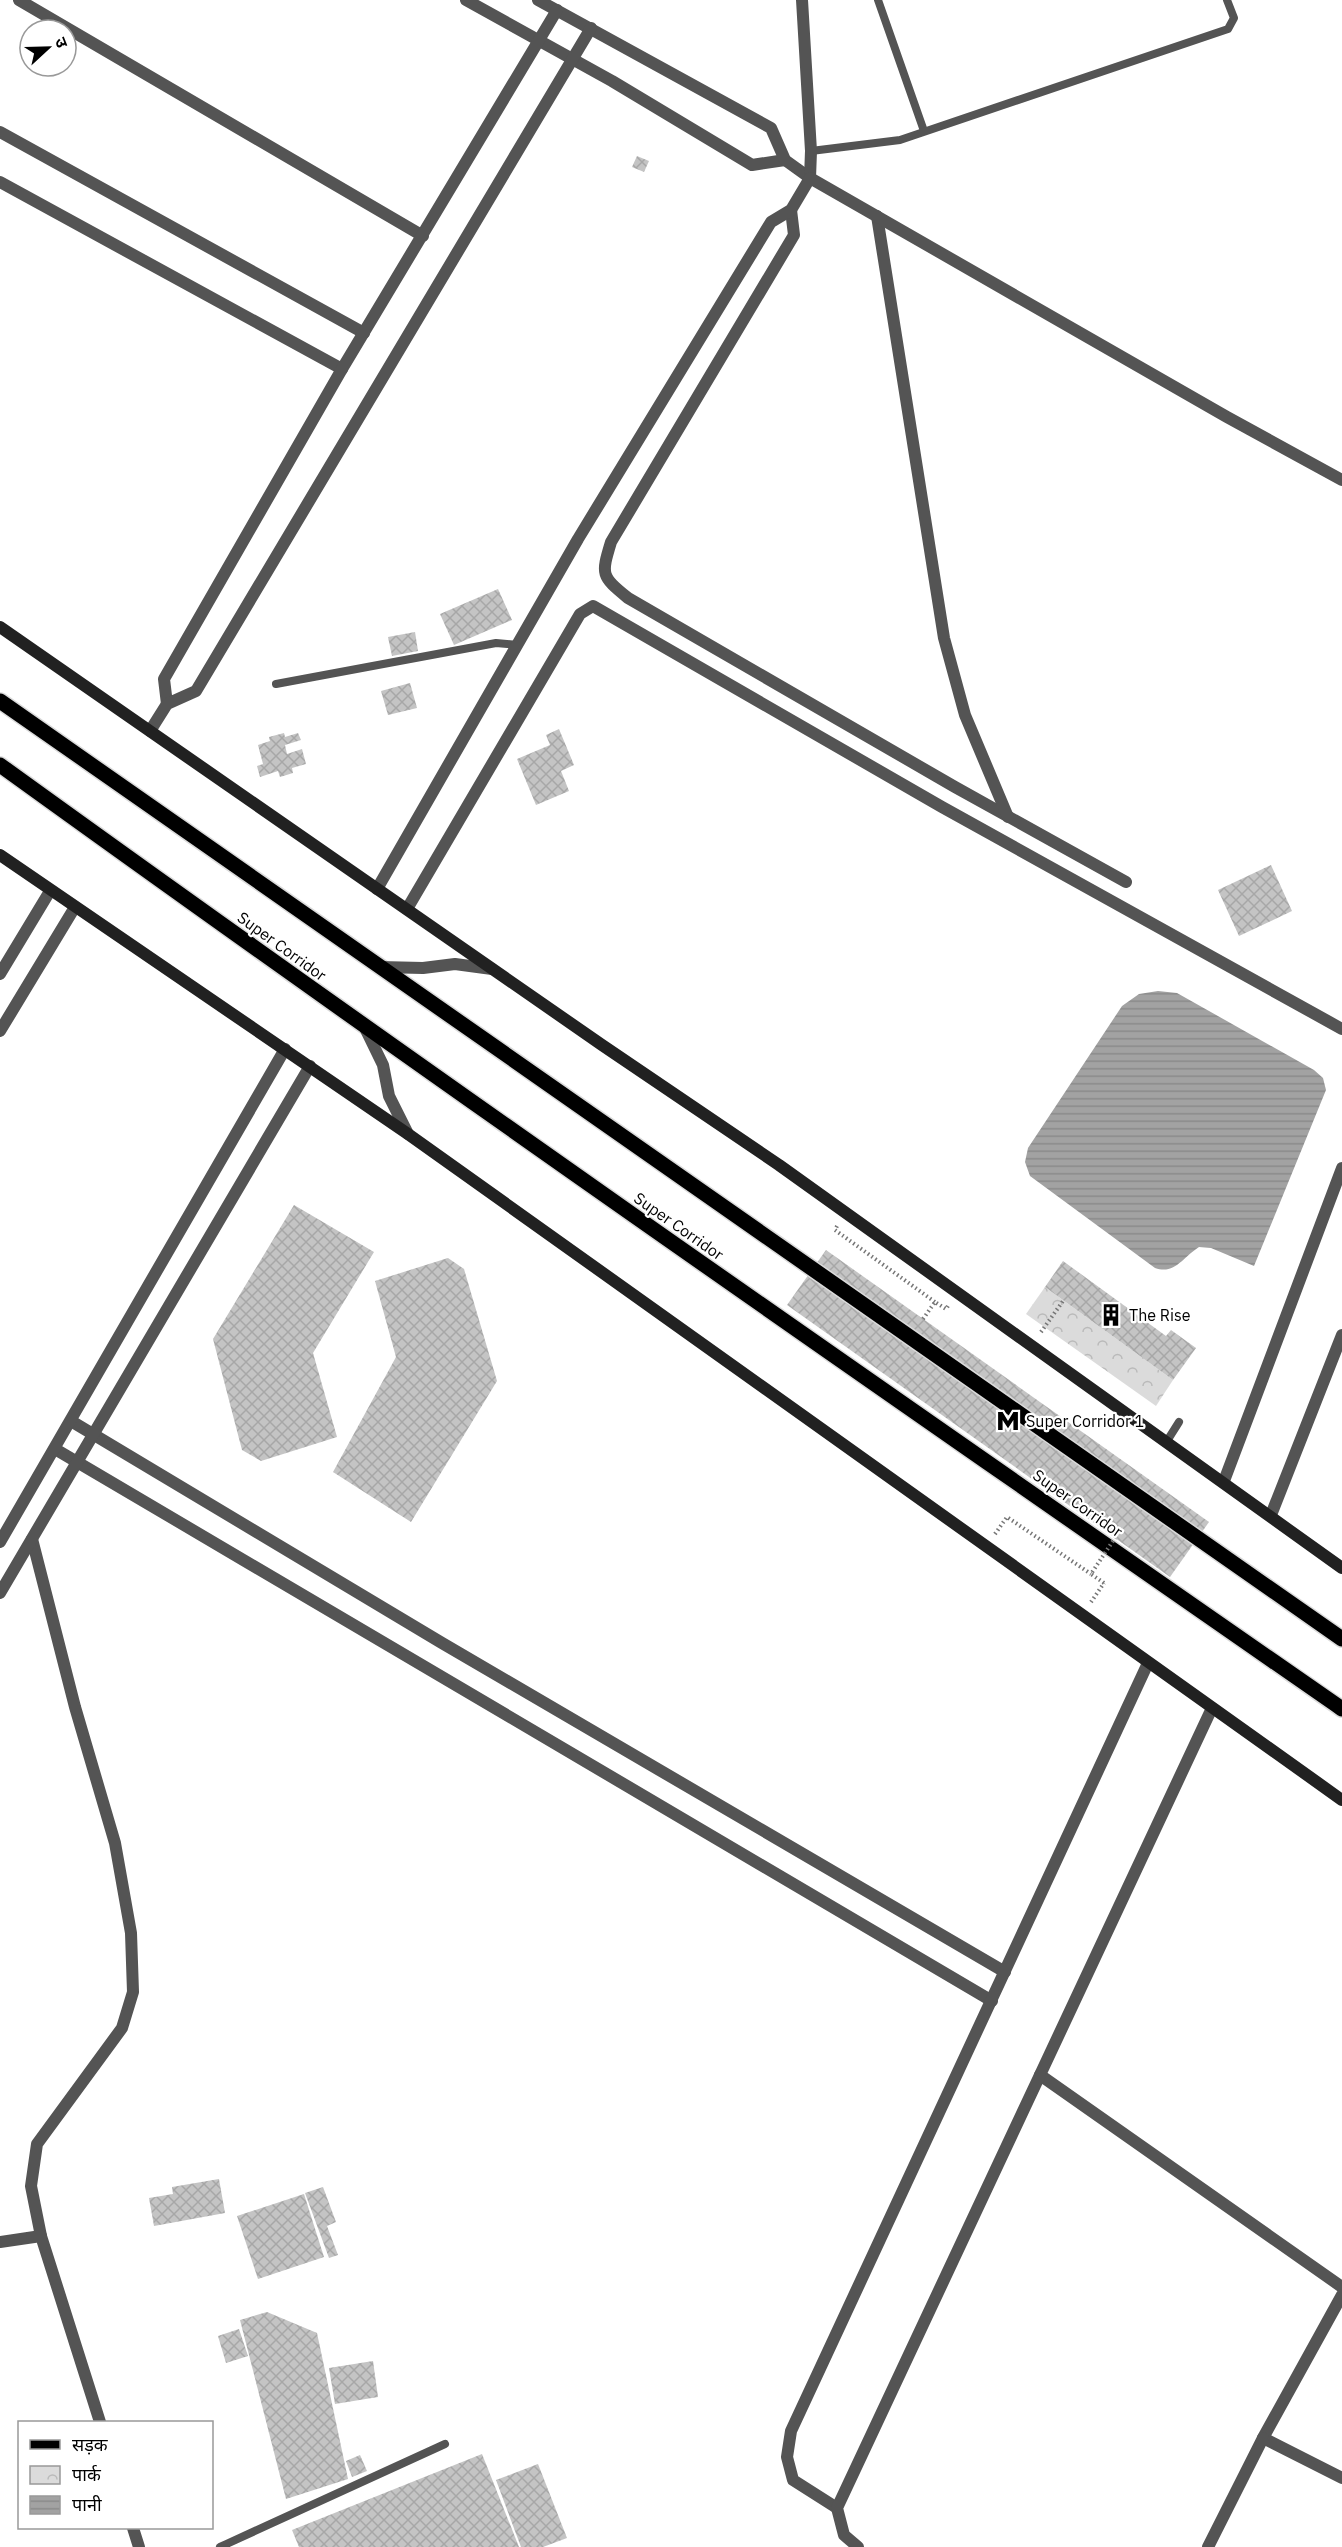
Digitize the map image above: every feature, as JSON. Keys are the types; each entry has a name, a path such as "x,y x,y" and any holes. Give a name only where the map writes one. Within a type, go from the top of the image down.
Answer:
{"main road":[{"path":"0,701 1342,1639"},
{"name":"Super Corridor","path":"0,765 366,1028 1342,1709"}],"street":[{"path":"19,0 423,236"},
{"path":"466,0 574,60 752,165 785,160"},
{"path":"538,0 771,128 785,160 810,178 1342,480"},
{"path":"377,889 578,539 771,222 791,210 810,178 811,152 802,0"},
{"path":"167,704 164,679 342,369 557,10"},
{"path":"150,731 167,704 196,691 591,28"},
{"path":"0,132 364,333"},
{"path":"0,182 342,369"},
{"path":"791,210 794,235 612,542 603,568 609,583 628,598 1008,817 1126,882"},
{"path":"877,216 944,638 965,715 1008,817"},
{"path":"407,909 580,614 593,606 942,807 1342,1029"},
{"path":"0,627 778,1165 1271,1515 1342,1568"},
{"path":"0,855 408,1134 1342,1800"},
{"path":"0,975 50,891"},
{"path":"0,1031 75,907"},
{"path":"380,967 423,968 455,964 492,969"},
{"path":"366,1028 383,1065 389,1096 408,1134"},
{"path":"0,1542 285,1049"},
{"path":"0,1593 310,1066"},
{"path":"1224,1482 1342,1168"},
{"path":"1271,1515 1342,1335"},
{"path":"71,1421 442,1643 1005,1972"},
{"path":"55,1449 992,2001"},
{"path":"32,1539 75,1707 115,1843 131,1933 133,1992 122,2028 37,2144 31,2186 41,2236 100,2421"},
{"path":"837,2508 793,2480 787,2457 791,2431 1148,1663"},
{"path":"858,2547 844,2535 837,2508 1212,1708"},
{"path":"1040,2075 1342,2287"},
{"path":"0,2242 41,2236"},
{"path":"1208,2547 1263,2439 1342,2295"},
{"path":"1263,2439 1342,2478"},
{"path":"133,2529 139,2547"}],"lane":[{"path":"878,0 924,131"},
{"path":"811,152 900,140 1227,29 1234,18 1227,0"},
{"path":"276,684 496,643 517,645"},
{"path":"1167,1441 1179,1422"},
{"path":"220,2547 445,2444"}],"path":[{"path":"835,1230 946,1309"},
{"path":"1032,1345 1063,1300"},
{"path":"923,1319 935,1302"},
{"path":"1007,1517 1104,1583"},
{"path":"1091,1574 1115,1538"}],"green space":[{"path":"1045,1287 1173,1380 1156,1406 1026,1314"}],"water":[{"path":"1158,991 1177,993 1314,1070 1323,1078 1326,1090 1254,1266 1211,1248 1199,1247 1173,1267 1162,1270 1155,1268 1030,1176 1025,1162 1028,1148 1122,1006 1139,994"}],"building":[{"path":"637,156 649,161 644,172 632,167"},
{"path":"498,589 512,620 454,645 440,614"},
{"path":"415,632 418,651 392,656 388,637"},
{"path":"410,683 417,708 388,715 381,691"},
{"path":"559,729 574,765 561,771 569,791 536,805 517,759 550,745 546,735"},
{"path":"284,733 285,737 298,733 301,740 285,745 287,754 302,749 306,764 292,768 293,773 280,777 278,771 260,777 257,766 263,764 258,745 270,741 269,737"},
{"path":"1271,865 1292,911 1239,936 1218,890"},
{"path":"294,1205 374,1252 313,1353 337,1437 261,1461 242,1450 213,1339"},
{"name":"Super Corridor 1","path":"826,1250 1209,1522 1170,1577 787,1305"},
{"path":"448,1258 464,1269 497,1381 411,1522 333,1472 396,1357 375,1281"},
{"name":"The Rise","path":"1063,1261 1166,1336 1171,1330 1196,1348 1173,1380 1045,1287"},
{"path":"219,2179 225,2213 154,2226 149,2198 173,2194 172,2187"},
{"path":"323,2187 336,2222 327,2226 338,2255 329,2258 305,2193"},
{"path":"304,2194 324,2257 258,2279 237,2216"},
{"path":"267,2312 317,2333 348,2479 286,2499 240,2320"},
{"path":"239,2329 248,2356 226,2363 218,2336"},
{"path":"373,2361 378,2397 335,2404 329,2368"},
{"path":"482,2454 519,2547 299,2547 292,2530"},
{"path":"360,2455 367,2471 352,2477 346,2461"},
{"path":"538,2464 567,2538 543,2547 521,2547 496,2480"}],"place":[{"name":"The Rise","path":"1111,1315"},
{"name":"Super Corridor 1","path":"1008,1421"}]}
